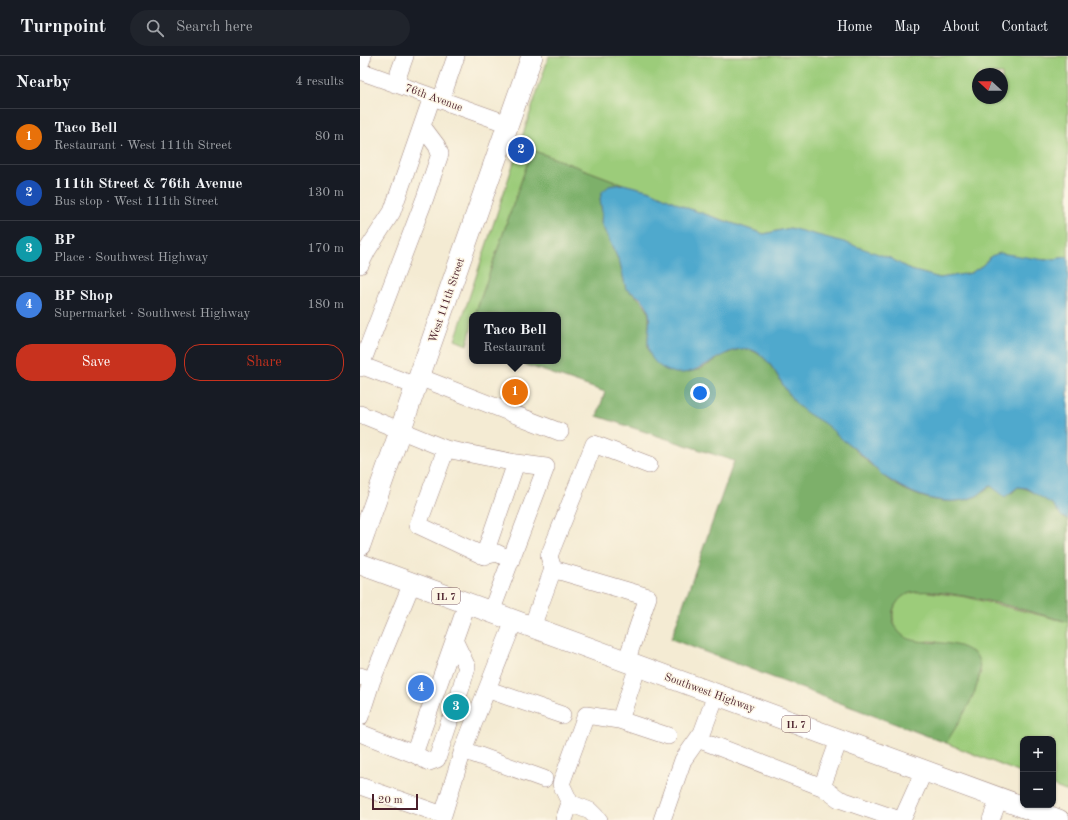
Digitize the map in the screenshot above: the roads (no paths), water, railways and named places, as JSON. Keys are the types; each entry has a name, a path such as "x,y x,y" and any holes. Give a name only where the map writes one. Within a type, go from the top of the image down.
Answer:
{"main road":[{"name":"West 111th Street","path":"360,545 532,56"},
{"name":"Southwest Highway","path":"360,564 1059,820"}],"street":[{"path":"360,64 363,56"},
{"path":"395,84 405,56"},
{"path":"360,265 368,249 392,212 422,126 456,56"},
{"name":"76th Avenue","path":"360,71 508,124"},
{"path":"422,126 438,146 440,154 425,198 360,366 417,382 560,432"},
{"path":"360,414 446,449 516,463 546,467 491,612"},
{"path":"360,786 443,815 463,750 489,690 553,569 549,556 594,444 649,465"},
{"path":"446,449 418,525 484,556 498,553 511,560"},
{"path":"484,556 516,463"},
{"path":"553,569 648,597 620,720"},
{"path":"360,717 366,678 412,583"},
{"path":"414,754 467,604"},
{"path":"454,640 468,667 460,691"},
{"path":"489,690 562,715"},
{"path":"662,820 683,760 702,733 716,695"},
{"path":"599,820 590,811 570,803 561,784 586,715 620,720 668,736"},
{"path":"360,734 414,754 429,762 436,759 449,723"},
{"path":"698,739 822,787 838,799 901,820 924,771"},
{"path":"822,787 839,740"},
{"path":"463,750 544,779"},
{"path":"991,820 999,798"},
{"path":"564,820 570,803"}],"water":[{"path":"623,184 651,191 687,208 764,234 790,228 802,231 844,242 890,258 911,270 940,278 971,273 983,265 991,256 1000,253 1045,260 1068,257 1068,519 1062,517 1052,504 1026,488 1018,487 1005,497 991,486 976,496 962,500 950,501 937,500 913,493 881,474 862,455 828,426 800,408 789,395 771,365 752,350 741,349 731,352 698,369 687,372 676,373 664,369 655,362 650,354 648,345 650,319 649,311 645,303 639,297 626,289 620,263 601,223 602,212 600,199 602,192 609,186"}],"tunnel":[{"path":"449,723 460,691"}],"place":[{"name":"111th Street & 76th Avenue","path":"521,150"},
{"name":"Taco Bell","path":"515,392"},
{"name":"BP Shop","path":"421,688"},
{"name":"BP","path":"456,707"}]}
